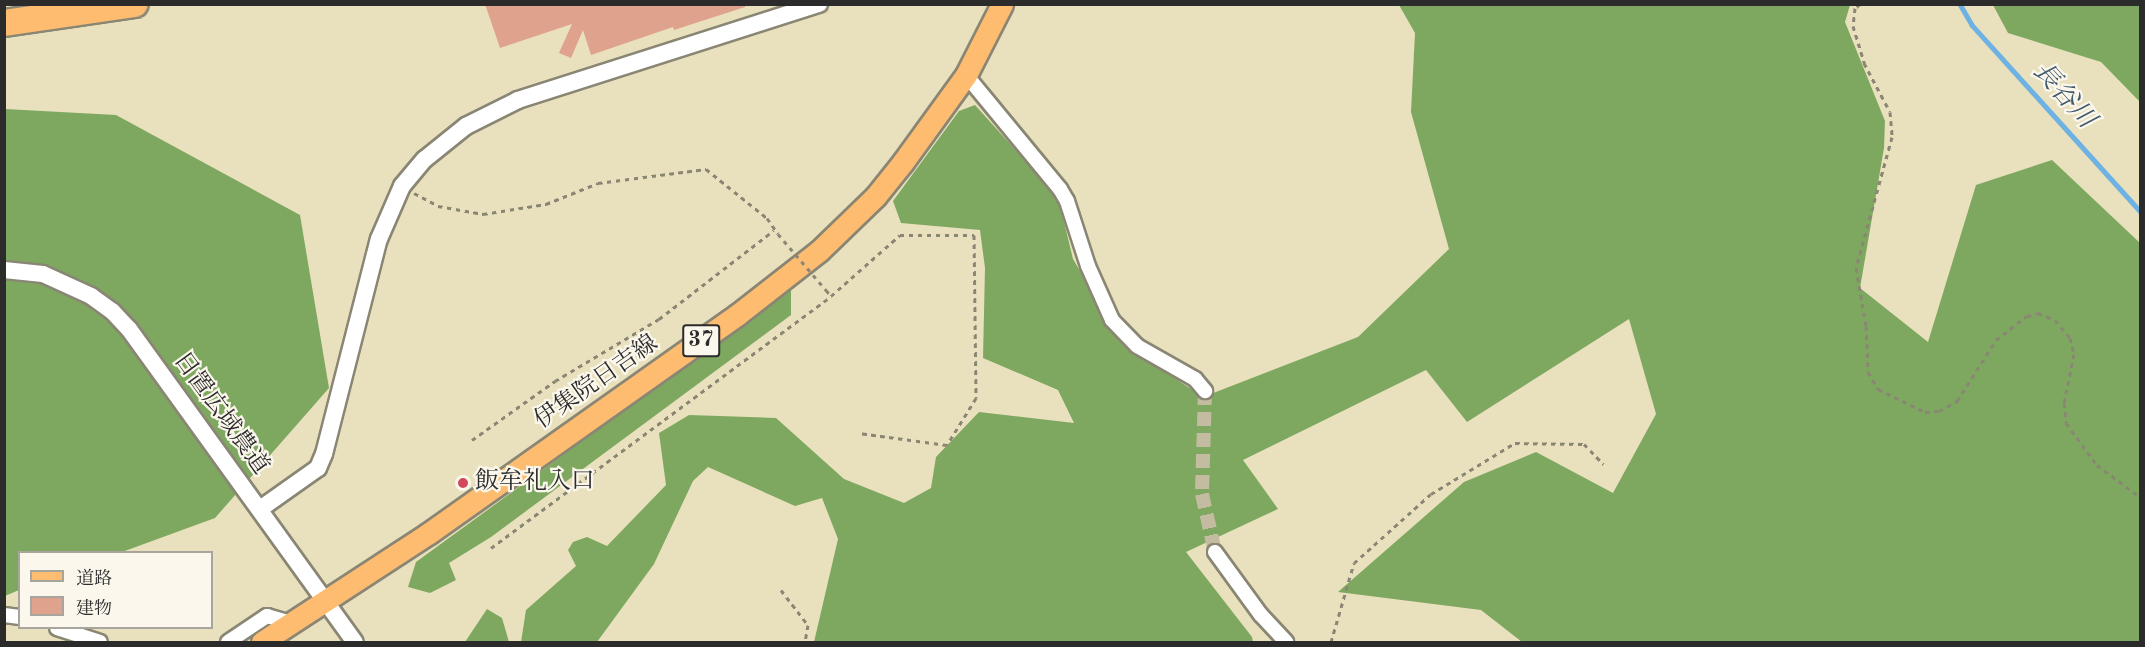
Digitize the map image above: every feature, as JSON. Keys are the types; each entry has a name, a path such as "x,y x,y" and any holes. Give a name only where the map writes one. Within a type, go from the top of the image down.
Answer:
{"highway":[{"path":"4,23 135,4"}],"main road":[{"name":"伊集院日吉線","path":"262,642 326,602 738,315 819,251 875,197 966,75 1002,4"}],"street":[{"path":"260,509 318,468 324,454 379,239 402,186 425,159 466,126 518,99 819,4"},
{"path":"966,75 1064,195 1088,266 1112,320 1137,346 1195,379 1205,391"},
{"name":"日置広域農道","path":"4,270 43,274 67,283 112,311 129,329 355,642"},
{"path":"1215,552 1261,615 1286,642"},
{"path":"228,642 267,616 291,623"},
{"path":"63,629 100,642"}],"path":[{"path":"1860,4 1855,8 1853,26 1864,63 1890,112 1892,137 1856,268 1866,326 1868,372 1878,389 1925,412 1939,411 1958,401 1996,340 2027,316 2038,313 2055,320 2070,338 2074,354 2064,402 2066,423 2097,465 2140,497"},
{"path":"402,186 438,206 483,214 546,204 598,183 706,169 767,218 774,230 831,296"},
{"path":"472,440 555,381 658,319 774,230"},
{"path":"491,548 831,296 900,234 974,235 976,398 947,445 859,433"},
{"path":"1331,642 1354,563 1431,494 1515,442 1584,444 1603,464"},
{"path":"781,590 808,625 805,642"}],"green space":[{"path":"1399,5 1850,5 1845,22 1885,121 1884,148 1860,288 1928,342 1976,185 2052,160 2140,243 2140,642 1522,642 1481,610 1338,592 1464,482 1536,452 1613,493 1656,414 1629,319 1467,422 1426,370 1243,460 1278,509 1186,552 1252,637 1253,642 814,642 838,539 822,498 795,506 708,467 693,481 654,564 597,642 521,642 526,610 576,566 568,550 573,542 587,537 607,546 666,485 659,433 689,415 776,418 844,479 904,503 931,488 936,457 979,412 1074,423 1058,390 983,358 985,268 980,230 901,223 893,201 959,111 975,105 1058,197 1073,259 1122,343 1203,397 1358,337 1449,249 1411,112 1415,33"},
{"path":"1993,5 2140,5 2140,102 2101,62 2008,33"},
{"path":"5,109 116,115 300,215 329,388 215,518 125,551 18,551 18,590 5,596"},
{"path":"791,289 791,315 491,537 449,563 456,580 430,593 408,587 416,562"},
{"path":"487,609 502,618 509,642 465,642"}],"building":[{"path":"485,4 745,4 745,7 674,30 673,27 591,55 583,30 571,58 559,53 572,24 500,48"}],"waterway":[{"name":"長谷川","path":"1960,4 1972,25 2140,211"}],"tunnel":[{"path":"1205,391 1202,494 1215,552"}],"place":[{"name":"飯牟礼入口","path":"463,483"}]}
